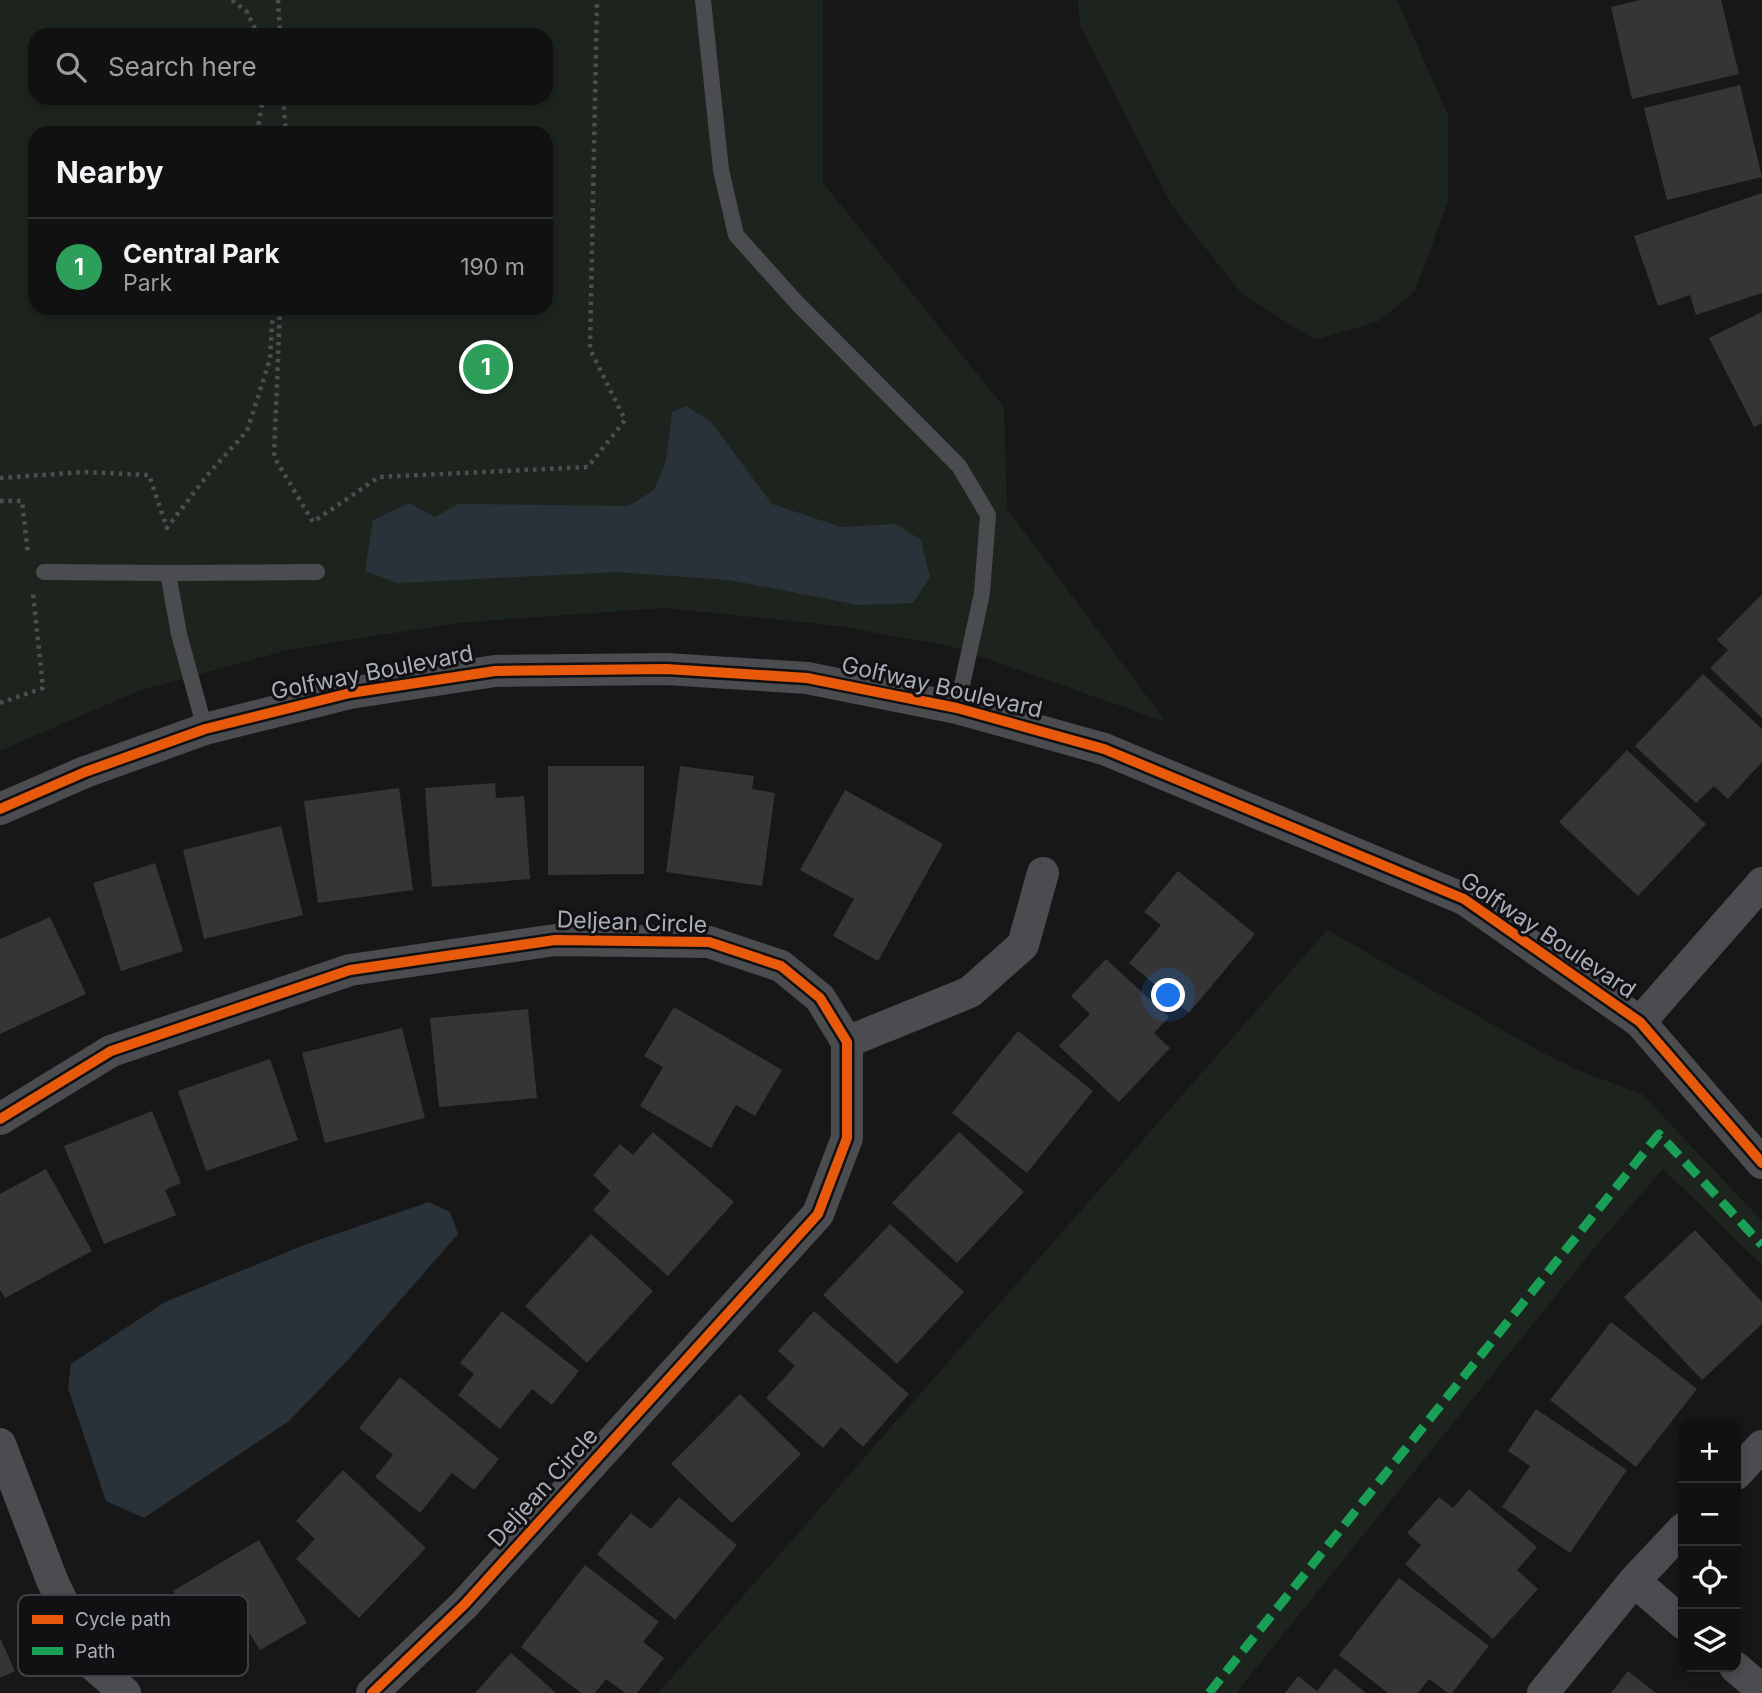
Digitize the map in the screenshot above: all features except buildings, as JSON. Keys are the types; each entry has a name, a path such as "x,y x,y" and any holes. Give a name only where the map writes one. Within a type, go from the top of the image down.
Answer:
{"street":[{"name":"Golfway Boulevard","path":"0,809 85,772 205,729 350,693 495,671 666,669 807,678 957,708 1104,748 1464,899 1640,1022 1762,1163"},
{"path":"847,1042 970,992 1023,945 1043,873"},
{"path":"1640,1022 1762,883"},
{"name":"Deljean Circle","path":"0,1118 111,1051 350,970 555,940 709,943 781,966 820,998 847,1042 847,1138 818,1214 464,1605 372,1693"},
{"path":"0,1444 59,1595"},
{"path":"1741,1469 1762,1446"},
{"path":"1543,1693 1634,1581 1678,1534"},
{"path":"1634,1581 1678,1619"},
{"path":"1741,1672 1762,1690"},
{"path":"106,1676 125,1693"}],"lane":[{"path":"703,0 721,170 736,235 798,304 960,466 988,515 982,593 957,708"},
{"path":"38,577 317,572"},
{"path":"168,573 180,634 205,729"}],"path":[{"path":"232,0 247,12 255,28"},
{"path":"278,0 280,28"},
{"path":"280,315 274,457 313,522 379,477 588,467 625,420 590,349 597,0"},
{"path":"258,126 262,105"},
{"path":"284,105 286,126"},
{"path":"0,478 85,472 149,475 167,528 209,473 247,431 270,359 273,315"},
{"path":"0,500 22,501 28,554"},
{"path":"0,703 43,688 38,577"}],"shaded area":[{"path":"0,0 823,0 823,183 1004,407 1007,509 1166,722 954,647 839,626 664,608 457,623 292,649 138,691 0,751"},
{"path":"1078,0 1397,0 1448,115 1448,202 1415,291 1379,321 1315,340 1242,294 1172,206 1080,26"},
{"path":"686,406 711,422 772,504 841,527 896,524 921,540 930,577 913,603 859,605 729,580 617,572 398,583 365,571 373,520 409,503 435,517 458,504 629,506 654,490 666,461 672,412"},
{"path":"1327,930 1539,1051 1582,1072 1642,1094 1762,1221 1762,1265 1663,1169 1591,1252 1236,1693 658,1693"},
{"path":"429,1202 450,1212 458,1234 346,1362 289,1421 144,1518 106,1501 68,1388 71,1364 165,1302 304,1245"}],"marked path":[{"path":"1209,1693 1659,1134 1762,1245"}],"cycle path":[{"path":"0,809 85,772 205,729 350,693 495,671 666,669 807,678 957,708 1104,749 1464,899 1640,1022 1762,1163"},
{"path":"0,1119 111,1051 350,970 555,940 709,942 781,966 820,998 847,1042 847,1138 818,1214 464,1605 372,1693"}],"place":[{"name":"Central Park","path":"486,367"}]}
